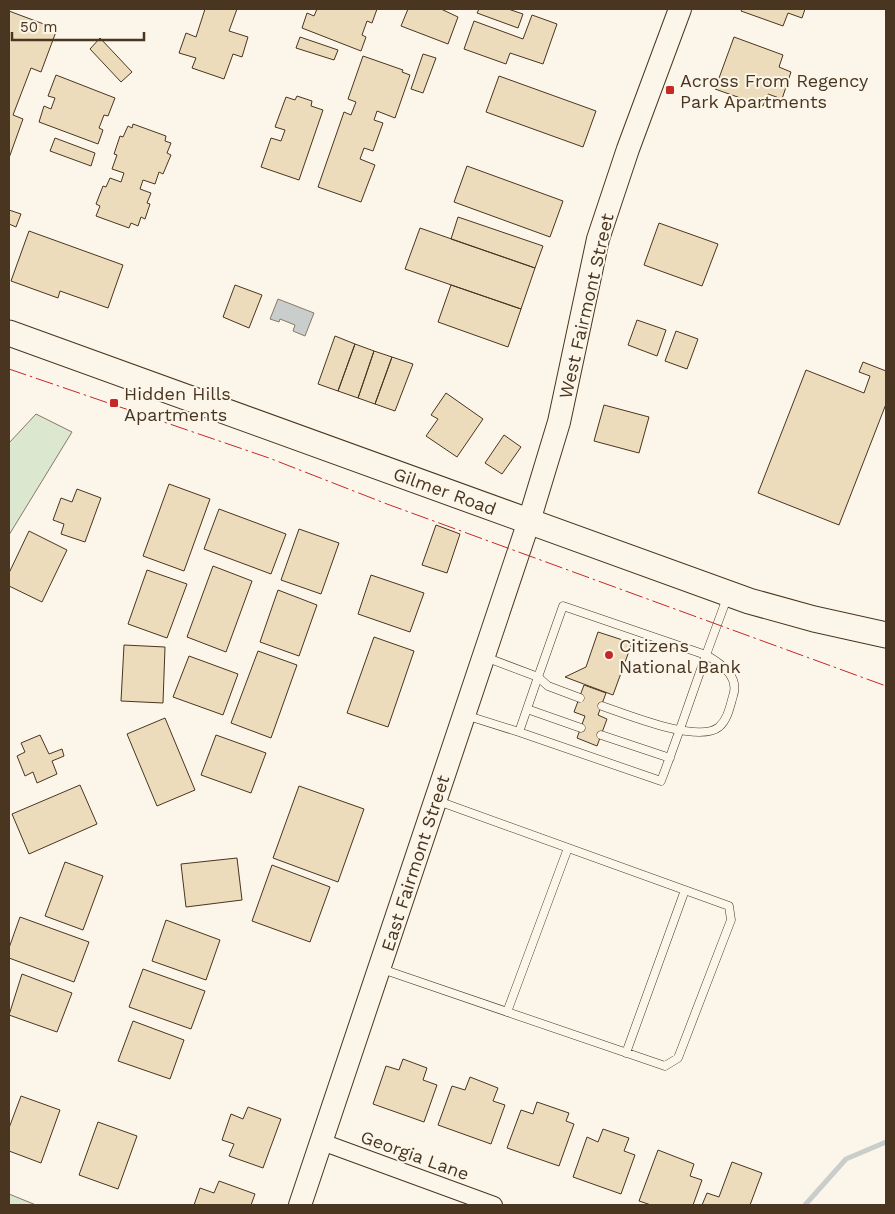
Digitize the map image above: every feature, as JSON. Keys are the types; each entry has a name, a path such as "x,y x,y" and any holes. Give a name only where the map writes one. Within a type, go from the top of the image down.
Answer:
{"main road":[{"name":"Gilmer Road","path":"9,333 728,594 814,619 886,635"}],"street":[{"name":"West Fairmont Street","path":"528,521 561,413 598,240 628,149 680,9"},
{"name":"East Fairmont Street","path":"300,1205 528,521"},
{"name":"Georgia Lane","path":"322,1142 494,1205"}],"lane":[{"path":"464,714 662,781 728,594"},
{"path":"519,732 563,606 706,655 724,665 731,675 735,691 726,720 718,728 708,731 679,731 602,706"},
{"path":"484,656 538,677 548,686 580,698"},
{"path":"527,709 581,728"},
{"path":"602,735 670,758"},
{"path":"379,969 664,1066 678,1058 731,920 729,906 436,800"},
{"path":"507,1012 568,848"},
{"path":"626,1053 684,890"}],"green space":[{"path":"36,414 72,432 9,535 9,443"},
{"path":"9,1194 36,1205 9,1205"}],"shaded area":[{"path":"278,299 314,313 305,336 293,331 295,325 280,319 279,322 270,319"}],"building":[{"path":"205,9 237,9 229,31 248,37 242,57 233,54 224,79 192,68 196,58 179,53 186,33 196,37"},
{"path":"317,9 377,9 372,23 367,21 362,35 366,37 361,51 302,28 307,13 314,16"},
{"path":"408,9 441,9 458,17 448,44 401,26"},
{"path":"479,9 508,9 523,14 518,28 477,13"},
{"path":"742,9 805,9 802,18 788,13 783,26 741,11"},
{"path":"9,11 57,29 41,72 31,68 13,115 23,119 9,158"},
{"path":"532,15 557,24 543,64 510,53 506,64 464,49 474,21 523,39"},
{"path":"300,37 338,50 334,60 296,48"},
{"path":"734,37 783,55 779,67 791,72 782,99 768,94 763,106 715,89"},
{"path":"100,38 132,72 121,82 90,49"},
{"path":"423,54 436,58 423,93 411,89"},
{"path":"363,56 403,70 402,72 410,75 395,118 377,111 374,120 383,123 373,151 364,148 360,159 375,165 361,202 318,187 344,112 351,115 356,102 348,99"},
{"path":"56,75 115,98 108,116 104,115 99,128 103,130 98,144 39,122 44,106 51,109 55,98 48,96"},
{"path":"499,76 596,111 583,147 486,112"},
{"path":"297,96 312,101 311,106 323,110 299,180 261,167 271,138 281,141 285,130 275,127 286,97 295,100"},
{"path":"133,124 166,136 165,141 171,143 167,153 171,155 163,174 159,172 155,184 143,180 140,189 151,193 147,203 150,204 145,219 141,217 138,226 131,223 129,228 96,216 100,206 96,204 103,186 106,187 110,178 121,182 124,173 112,169 117,155 114,154 120,136 123,137 128,126 132,128"},
{"path":"55,138 95,153 91,166 50,151"},
{"path":"467,166 563,201 550,237 454,202"},
{"path":"9,210 21,214 16,227 9,224"},
{"path":"458,217 543,246 535,268 451,239"},
{"path":"659,223 718,244 702,286 644,265"},
{"path":"420,228 535,268 521,309 405,269"},
{"path":"29,231 123,265 108,308 60,291 58,298 11,281"},
{"path":"235,285 262,295 249,328 223,317"},
{"path":"451,285 521,309 508,347 438,322"},
{"path":"637,320 666,330 657,356 628,345"},
{"path":"676,331 698,339 687,369 665,361"},
{"path":"335,336 355,344 338,391 318,384"},
{"path":"355,344 374,351 358,398 338,391"},
{"path":"374,351 392,357 375,404 358,398"},
{"path":"392,357 413,364 395,411 375,404"},
{"path":"863,362 886,371 886,404 839,525 758,493 806,370 864,393 870,376 859,372"},
{"path":"446,393 483,419 457,457 426,436 438,419 431,415"},
{"path":"604,405 649,417 639,453 594,441"},
{"path":"504,435 521,447 502,474 485,463"},
{"path":"169,484 210,499 184,571 143,556"},
{"path":"77,489 101,498 85,542 61,534 64,524 53,520 61,498 72,502"},
{"path":"219,509 286,534 271,574 204,549"},
{"path":"436,525 460,534 447,573 422,565"},
{"path":"299,529 339,543 321,594 281,580"},
{"path":"29,531 67,550 42,602 9,586 9,573"},
{"path":"213,566 252,581 226,652 187,637"},
{"path":"147,570 187,584 167,638 128,624"},
{"path":"371,575 424,593 410,632 358,614"},
{"path":"278,590 317,605 299,656 260,642"},
{"name":"Citizens National Bank","path":"598,632 632,643 613,695 565,677 586,667"},
{"path":"374,637 414,651 388,727 347,713"},
{"path":"124,645 165,647 163,703 121,701"},
{"path":"258,651 297,665 271,738 231,723"},
{"path":"189,656 238,674 223,715 173,697"},
{"path":"584,685 606,693 598,715 607,719 597,746 577,738 585,716 574,712"},
{"path":"165,718 195,790 157,806 127,734"},
{"path":"40,735 49,754 62,749 64,756 52,761 57,774 37,783 33,772 25,776 17,756 25,752 21,743"},
{"path":"216,735 266,753 251,793 201,775"},
{"path":"80,785 97,824 29,854 12,814"},
{"path":"299,786 364,809 338,882 273,858"},
{"path":"237,858 242,900 186,907 181,864"},
{"path":"65,862 103,876 83,930 45,916"},
{"path":"272,865 330,887 310,942 252,921"},
{"path":"20,917 89,942 74,982 9,958 9,948"},
{"path":"166,920 220,940 206,980 152,961"},
{"path":"143,969 205,991 191,1029 129,1007"},
{"path":"22,974 72,993 57,1032 9,1015"},
{"path":"133,1021 184,1040 170,1079 118,1061"},
{"path":"403,1059 427,1068 423,1080 437,1085 424,1122 373,1104 386,1066 399,1070"},
{"path":"470,1077 498,1088 493,1101 505,1105 491,1144 438,1125 452,1086 465,1090"},
{"path":"21,1096 60,1110 41,1163 9,1151 9,1128"},
{"path":"537,1102 569,1113 566,1121 574,1124 559,1166 507,1148 521,1110 533,1114"},
{"path":"248,1107 281,1119 263,1168 229,1156 234,1144 222,1140 231,1114 243,1119"},
{"path":"98,1122 137,1136 118,1189 79,1175"},
{"path":"603,1129 629,1138 624,1151 635,1155 621,1194 573,1177 587,1137 598,1142"},
{"path":"658,1150 694,1164 690,1176 702,1180 693,1205 651,1205 639,1201"},
{"path":"732,1162 762,1173 750,1205 702,1205 707,1193 719,1197"},
{"path":"219,1181 255,1194 251,1205 194,1205 200,1188 214,1193"}],"waterway":[{"path":"805,1205 846,1159 886,1142"}],"power":[{"path":"9,369 269,458 387,504 886,686"}],"place":[{"name":"Across From Regency Park Apartments","path":"670,90"},
{"name":"Hidden Hills Apartments","path":"114,403"},
{"name":"Citizens National Bank","path":"609,655"}]}
